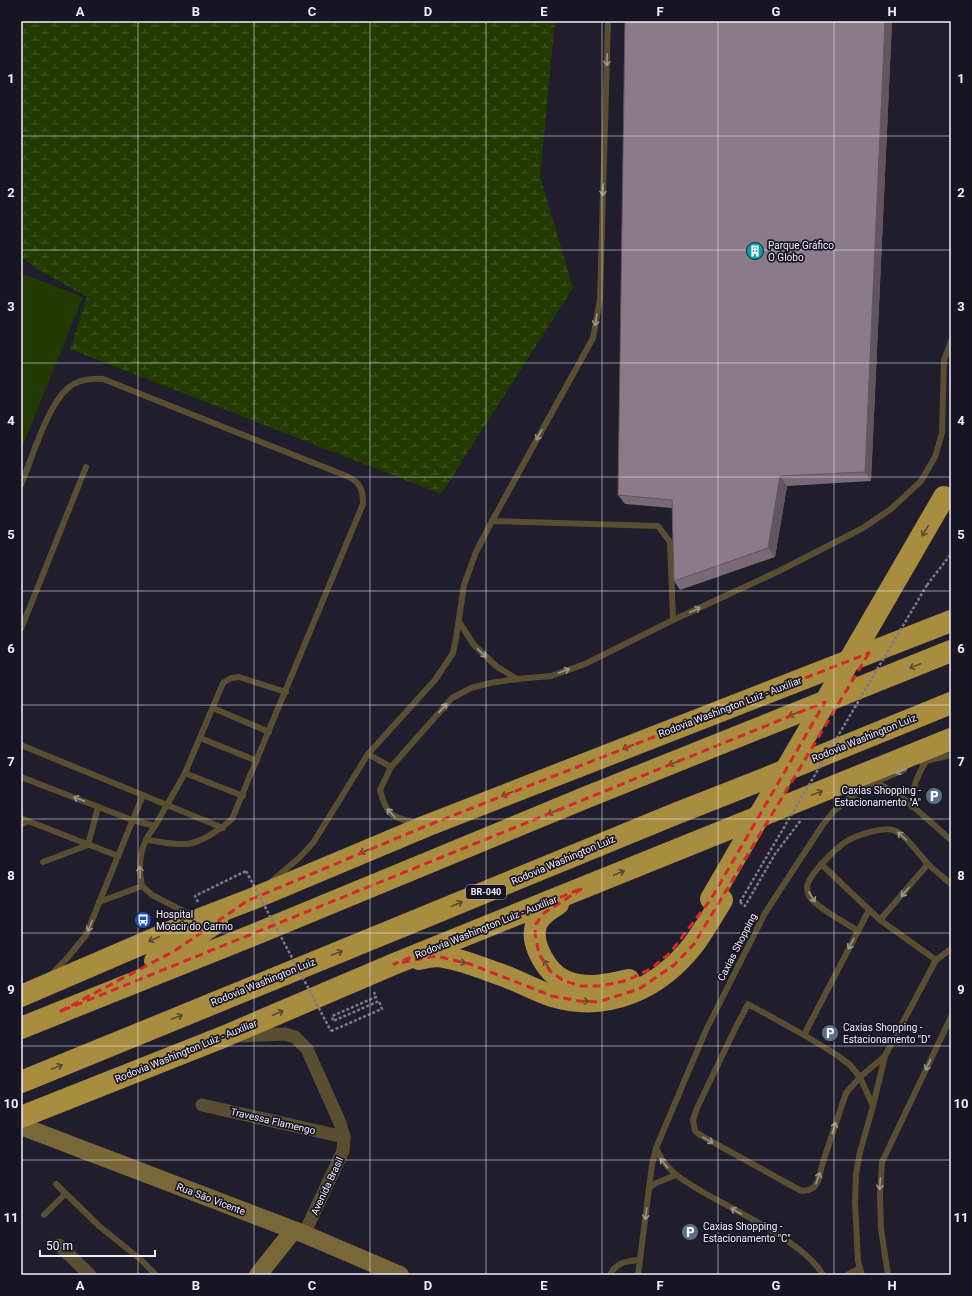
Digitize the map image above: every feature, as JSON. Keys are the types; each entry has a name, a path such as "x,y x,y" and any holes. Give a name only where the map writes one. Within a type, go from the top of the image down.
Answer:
{"highway":[{"path":"394,964 436,956 470,964 513,979 552,996 580,1001 598,1002 618,998 639,989 674,965 694,944 724,900 949,500"},
{"name":"Rodovia Washington Luiz - Auxiliar","path":"28,993 200,919 250,900 426,826 951,621"},
{"path":"21,1028 263,932 587,797 951,651"},
{"name":"Rodovia Washington Luiz","path":"21,1082 675,814 951,704"},
{"name":"Rodovia Washington Luiz - Auxiliar","path":"21,1117 223,1037 367,975 749,820 910,764 951,739"},
{"path":"583,888 544,913 536,924 535,934 540,954 550,971 564,980 581,986 602,986 628,980 652,968 670,953 686,934 724,900"},
{"path":"59,1012 176,950 250,900"}],"main road":[{"name":"Rua Sāo Vicente","path":"21,1126 299,1233 400,1275"},
{"name":"Avenida Brasil","path":"258,1275 299,1233"}],"street":[{"path":"223,1037 285,1034 295,1037 307,1049 344,1137"},
{"name":"Travessa Flamengo","path":"202,1105 344,1137"},
{"name":"Avenida Brasil","path":"299,1233 343,1152 344,1137"},
{"path":"59,1245 90,1275"}],"lane":[{"path":"250,900 299,858 312,843 368,754 435,680 452,653 459,622 464,585 476,552 593,338 600,299 608,21"},
{"path":"426,826 395,818 384,806 380,790 391,767 452,698 471,688 490,683 551,676 585,664 673,620 779,571 863,528 891,508 921,480 935,457 942,433 944,360 951,341"},
{"path":"21,485 50,412 69,387 79,381 92,378 103,379 349,477 358,482 363,493 362,504 286,692 232,819 223,828 196,842 186,844 146,840"},
{"path":"21,629 86,467"},
{"path":"492,521 658,526 670,542 673,620"},
{"path":"459,622 474,645 496,666 517,679"},
{"path":"200,919 152,894 142,886 139,870 143,846 185,773 223,683 231,678 240,676 286,692"},
{"path":"213,708 269,732"},
{"path":"200,738 257,761"},
{"path":"21,745 223,828"},
{"name":"Caxias Shopping","path":"638,1275 652,1165 656,1148 706,1030 765,913 822,826 833,812 848,799 875,782 951,745"},
{"path":"368,754 391,767"},
{"name":"Caxias Shopping","path":"910,764 951,755"},
{"path":"912,806 913,790 917,777 926,761"},
{"path":"185,773 243,796"},
{"path":"21,777 132,820 155,826"},
{"path":"875,782 894,792 951,840"},
{"path":"28,993 78,946 86,935 143,795"},
{"path":"88,845 98,807"},
{"path":"21,818 118,856"},
{"path":"21,825 28,821"},
{"path":"858,930 815,903 809,896 807,888 809,880 821,864 846,842 855,837 878,830 895,830 928,864 951,884"},
{"path":"43,862 88,845"},
{"path":"821,864 880,920 936,960"},
{"path":"880,920 928,864"},
{"path":"99,902 142,886"},
{"path":"804,1035 869,910"},
{"path":"862,1275 858,1261 855,1191 860,1152 874,1106 885,1056 936,960 951,949"},
{"path":"874,1106 860,1077 850,1065 837,1055 804,1035 748,1004 703,1095 693,1120 695,1131 700,1135 802,1190 809,1190 814,1187 818,1181 846,1093 860,1077 885,1056"},
{"path":"888,1275 881,1229 880,1195 882,1162 951,1017"},
{"path":"656,1148 660,1158 676,1175 785,1239 818,1266 823,1275"},
{"path":"649,1188 656,1183 676,1175"},
{"path":"56,1184 99,1226 140,1259 156,1275"},
{"path":"44,1215 65,1194"},
{"path":"610,1275 622,1262 640,1260"},
{"path":"847,1275 860,1268"},
{"path":"855,1275 860,1268"}],"path":[{"path":"803,817 775,854 745,906 724,900 927,585 951,554"},
{"path":"246,871 331,1031 382,1009 379,1001 333,1021 332,1016 376,997 367,975"}],"highlighted area":[{"path":"869,653 694,944 674,965 639,989 598,1002 579,1001 552,996 470,964 436,956 394,964 583,888 544,913 536,924 535,934 539,954 550,971 564,981 581,986 601,986 628,980 652,968 670,953 711,899 825,702 59,1012 176,950 247,901 426,826"}],"green space":[{"path":"21,21 555,21 540,176 573,288 441,494 70,349 87,297 36,268 21,257"},
{"path":"21,273 83,297 21,450"}],"building":[{"name":"Parque Gráfico O Globo","path":"625,21 885,21 865,472 780,476 768,548 674,581 672,500 618,495"}],"place":[{"name":"Parque Gráfico O Globo","path":"755,251"},
{"name":"Caxias Shopping - Estacionamento \"A\"","path":"934,796"},
{"name":"Hospital Moacir do Carmo","path":"143,920"},
{"name":"Caxias Shopping - Estacionamento \"D\"","path":"830,1033"},
{"name":"Caxias Shopping - Estacionamento \"C\"","path":"690,1232"}]}
